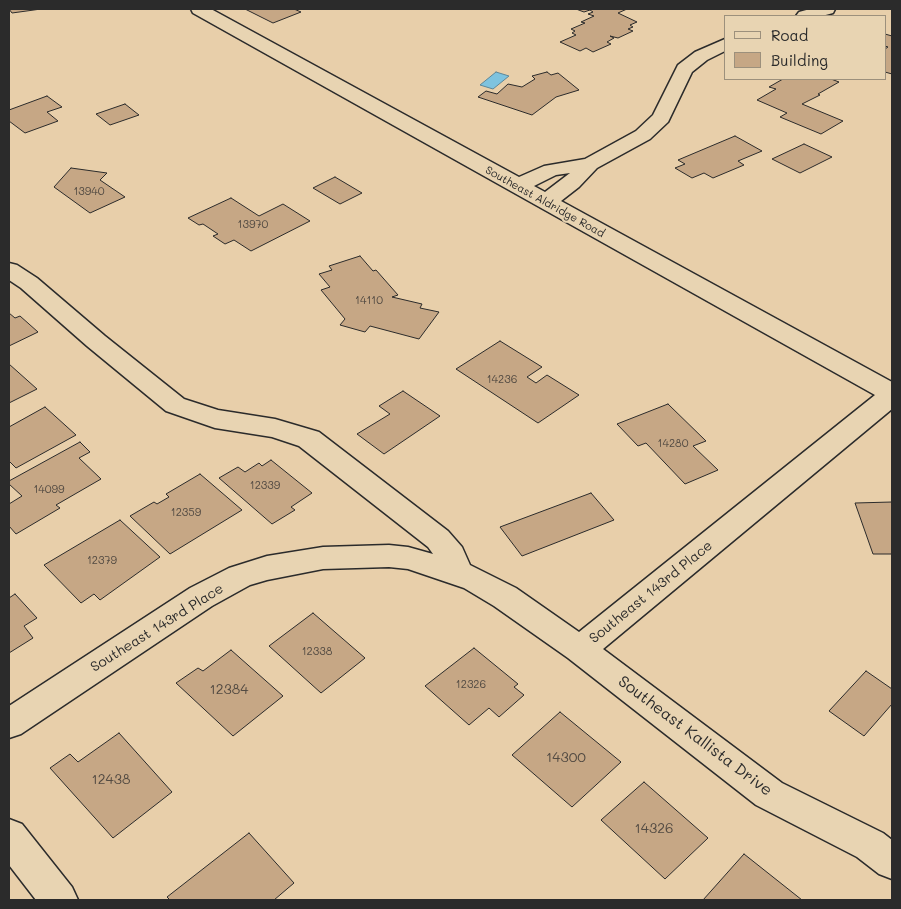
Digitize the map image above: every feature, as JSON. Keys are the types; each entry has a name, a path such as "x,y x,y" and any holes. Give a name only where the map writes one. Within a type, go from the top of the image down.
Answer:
{"street":[{"name":"Southeast Aldridge Road","path":"199,9 892,394"},
{"path":"808,15 827,9"},
{"path":"545,202 572,183 590,164 643,135 661,118 684,69 701,56 724,44"},
{"path":"517,186 551,170 590,164"},
{"path":"9,270 29,282 96,341 175,405 215,420 275,428 309,439 438,539 451,555 458,573"},
{"name":"Southeast 143rd Place","path":"9,724 201,596 240,576 298,561 359,556 408,558 458,573 505,597 579,649 612,625 892,394"},
{"name":"Southeast Kallista Drive","path":"579,649 770,794 870,845 892,862"},
{"path":"9,836 59,900"}],"water":[{"path":"496,72 509,76 493,89 480,85"}],"building":[{"path":"9,9 41,9 12,13"},
{"path":"245,9 294,9 301,12 273,23"},
{"path":"576,9 627,9 618,13 637,22 630,25 633,27 628,29 633,31 618,38 610,36 614,38 607,42 611,44 593,52 586,48 580,51 560,42 576,35 572,33 575,31 571,29 585,23 581,22 594,16 588,14 593,12 590,10 584,12"},
{"path":"886,34 892,36 892,74 886,72 886,48 888,47 886,46"},
{"path":"547,72 551,75 558,73 579,90 556,97 532,115 478,97 486,91 497,94 508,84 522,87 535,79 532,76"},
{"path":"781,80 834,80 839,82 802,104 843,121 821,134 780,117 787,113 757,100 776,89 769,87"},
{"path":"47,96 62,107 47,112 58,121 25,133 9,121 9,110"},
{"path":"125,104 139,115 110,125 96,114"},
{"path":"735,136 762,151 738,161 744,165 713,178 704,173 692,178 675,168 685,164 678,160"},
{"path":"804,144 832,157 800,173 772,159"},
{"path":"71,168 107,173 100,180 125,197 90,213 54,187"},
{"path":"335,177 362,193 340,204 313,188"},
{"path":"231,198 259,216 283,204 310,221 251,251 234,240 225,244 213,236 218,234 203,224 199,225 188,218"},
{"path":"360,256 373,271 376,270 398,295 392,297 422,304 420,308 439,312 419,339 370,326 365,332 340,325 345,319 321,290 330,287 319,274 332,270 329,266"},
{"path":"9,313 15,318 20,316 38,332 9,346"},
{"path":"500,341 542,367 527,377 536,383 547,375 579,395 538,423 456,369"},
{"path":"9,364 37,389 9,403"},
{"path":"403,391 440,416 384,454 357,434 390,414 379,406"},
{"path":"668,404 706,441 693,446 718,470 685,484 646,443 638,446 617,424"},
{"path":"45,407 76,435 16,468 9,461 9,427"},
{"path":"80,442 90,452 79,458 101,479 56,505 60,508 16,534 9,526 9,504 22,496 9,484 9,481"},
{"path":"271,460 312,493 291,507 295,510 272,524 219,478 238,467 245,472 259,463 262,466"},
{"path":"200,474 242,510 170,554 130,516 154,502 157,504 169,497 166,494"},
{"path":"591,493 614,520 522,556 500,527"},
{"path":"892,502 892,554 873,554 855,503"},
{"path":"120,520 160,557 100,600 94,594 81,603 44,565"},
{"path":"15,594 37,618 24,626 33,638 9,653 9,598"},
{"path":"313,613 365,658 321,693 269,646"},
{"path":"474,648 518,684 514,687 524,695 499,717 489,708 469,725 425,686"},
{"path":"231,650 283,696 233,736 176,683 198,668 203,671"},
{"path":"866,671 892,689 892,704 864,736 829,711"},
{"path":"560,712 621,762 572,807 512,755"},
{"path":"119,733 172,792 113,838 50,768 70,754 78,762"},
{"path":"644,782 708,838 665,879 601,820"},
{"path":"249,833 294,883 274,900 170,900 167,897"},
{"path":"744,854 802,900 703,900"}]}
